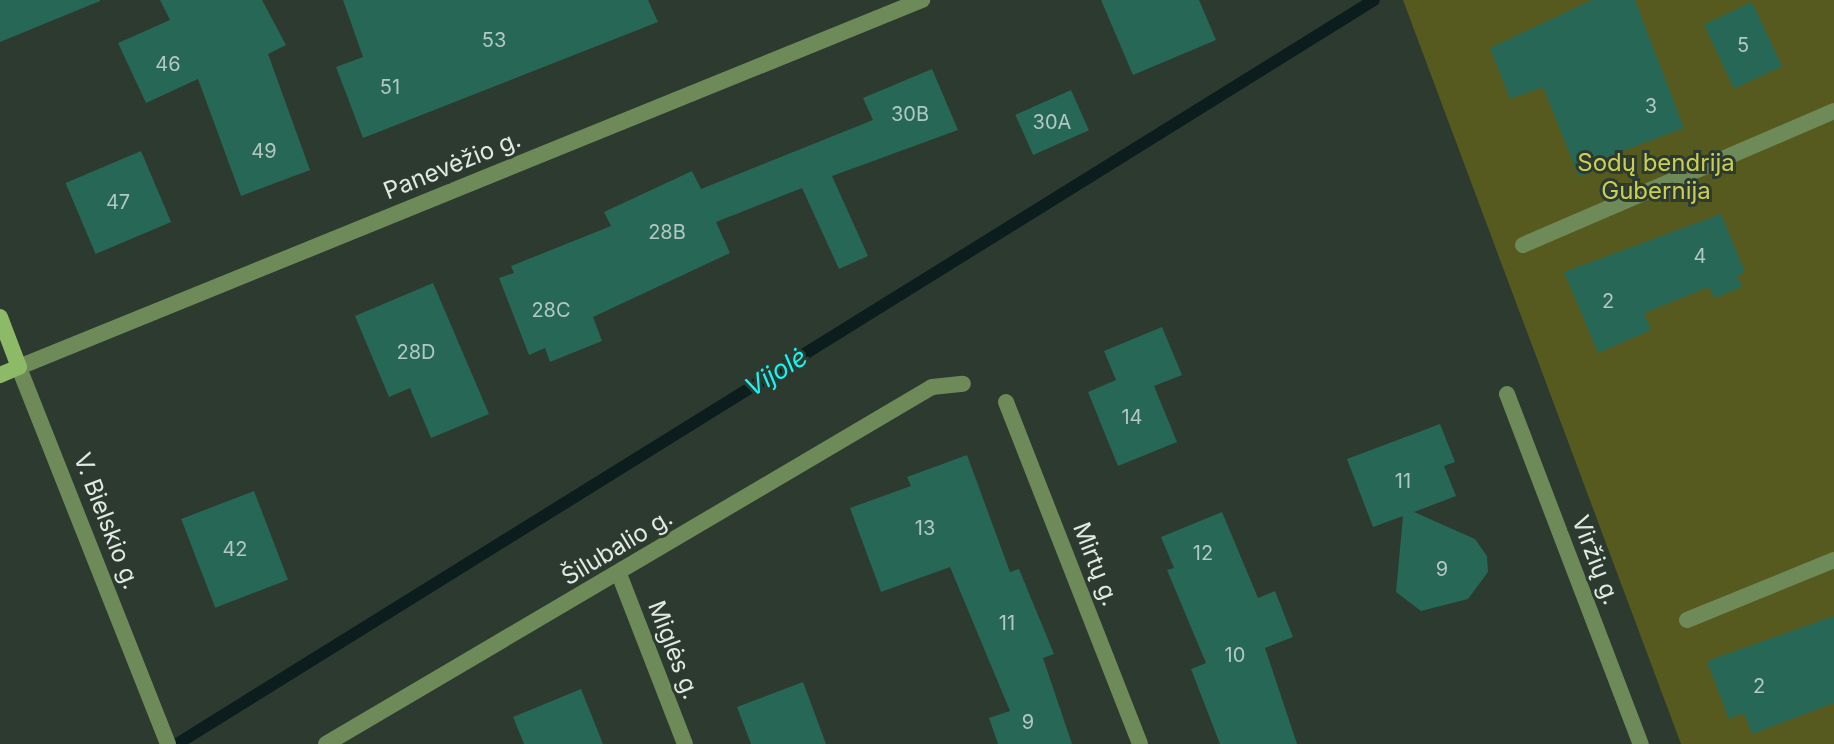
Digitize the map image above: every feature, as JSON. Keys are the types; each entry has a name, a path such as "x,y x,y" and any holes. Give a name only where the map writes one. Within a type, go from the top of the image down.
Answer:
{"street":[{"name":"Panevėžio g.","path":"0,375 884,7 922,0"},
{"path":"1523,245 1834,111"},
{"name":"V. Bielskio g.","path":"0,317 166,738"},
{"name":"Šilubalio g.","path":"326,744 932,387 963,384"},
{"name":"Viržių g.","path":"1507,394 1641,744"},
{"name":"Mirtų g.","path":"1006,402 1140,744"},
{"path":"1687,620 1834,560"},
{"name":"Miglės g.","path":"619,574 685,744"}],"green space":[{"name":"Sodų bendrija Gubernija","path":"1403,0 1834,0 1834,744 1681,744"}],"building":[{"path":"0,0 100,0 100,1 0,42"},
{"path":"160,0 262,0 286,45 268,54 310,170 241,196 198,79 146,103 118,43 170,20"},
{"path":"343,0 648,0 658,22 363,138 336,67 363,57"},
{"path":"1101,0 1199,0 1216,40 1133,75"},
{"path":"1592,0 1635,0 1684,128 1604,158 1607,166 1579,177 1543,87 1510,99 1490,48"},
{"path":"1752,2 1782,66 1734,89 1704,24"},
{"path":"932,69 958,130 832,176 868,256 839,269 802,188 716,222 730,253 593,317 602,341 550,362 545,348 529,355 499,278 514,273 511,266 611,226 604,212 692,171 701,189 873,120 863,98"},
{"path":"1071,90 1089,130 1033,155 1015,115"},
{"path":"141,151 171,222 96,254 66,183"},
{"path":"1721,214 1745,272 1737,276 1742,287 1714,298 1709,287 1644,313 1651,330 1598,353 1564,272"},
{"path":"433,283 489,414 431,438 410,388 389,397 355,316"},
{"path":"1162,327 1182,375 1154,386 1177,442 1118,466 1088,392 1116,380 1104,351"},
{"path":"1440,424 1455,462 1444,466 1456,496 1414,512 1475,539 1487,556 1488,572 1468,599 1421,611 1396,592 1403,516 1373,527 1347,459"},
{"path":"967,455 1010,572 1019,569 1054,654 1043,658 1072,744 998,744 989,718 1010,711 950,567 881,592 850,508 911,486 907,477"},
{"path":"254,491 288,580 215,608 181,519"},
{"path":"1222,512 1258,598 1275,591 1293,637 1265,648 1297,744 1220,744 1191,669 1206,663 1167,570 1174,568 1161,537"},
{"path":"1834,616 1834,703 1752,734 1744,713 1729,719 1707,661"},
{"path":"803,682 826,744 751,744 737,707"},
{"path":"581,689 603,744 524,744 513,717"}],"waterway":[{"name":"Vijolė","path":"177,744 1374,0"}]}
